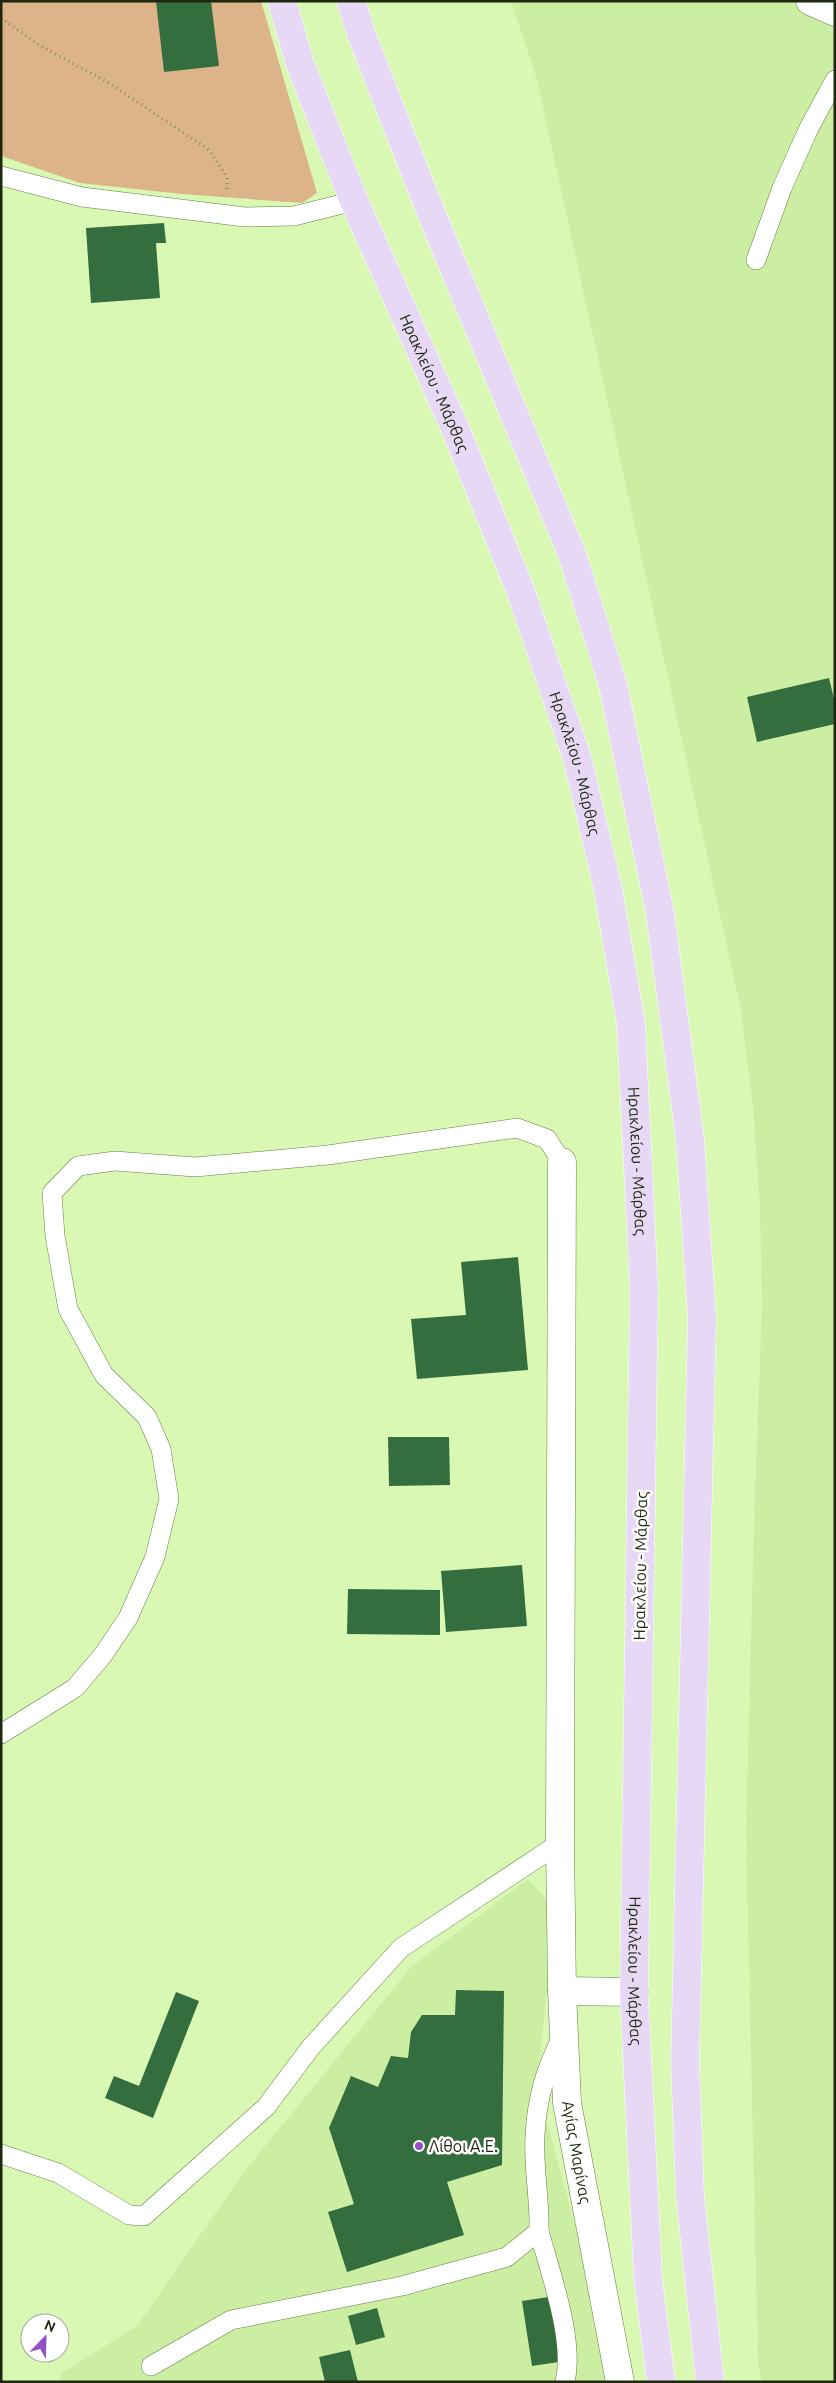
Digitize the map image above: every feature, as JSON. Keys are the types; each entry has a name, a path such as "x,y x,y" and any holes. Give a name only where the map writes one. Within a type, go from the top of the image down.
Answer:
{"main road":[{"name":"Ηρακλείου - Μάρθας","path":"282,1 300,64 354,201 455,428 521,592 578,761 608,889 631,1024 644,1289 634,1992 648,2278 662,2382"},
{"path":"351,1 362,36 430,210 572,554 613,685 660,913 690,1139 702,1318 685,2063 690,2195 710,2382"}],"street":[{"path":"810,1 835,12"},
{"name":"Αγίας Μαρίνας","path":"562,1162 560,1844 562,1992 567,2103 620,2382"},
{"path":"562,1992 634,1992"}],"lane":[{"path":"756,260 782,188 809,128 835,80"},
{"path":"1,176 82,197 245,217 294,216 354,201"},
{"path":"1,1734 75,1688 103,1655 128,1618 155,1558 169,1499 161,1449 147,1417 104,1375 68,1309 55,1236 52,1193 78,1166 116,1161 194,1167 328,1155 518,1128 547,1139 562,1162"},
{"path":"1,2154 58,2173 129,2215 144,2216 266,2106 311,2047 401,1948 560,1844"},
{"path":"564,2034 548,2064 538,2108 535,2136 539,2232 564,2329 567,2372 565,2382"},
{"path":"151,2366 231,2320 402,2286 508,2257 539,2232"}],"path":[{"path":"1,18 39,45 109,83 209,150 227,177 226,214"}],"shaded area":[{"path":"1,1 261,1 317,193 302,203 182,194 80,183 1,156"},
{"path":"511,1 835,1 835,2382 762,2382 758,2362 746,1833 762,1306 760,1209 753,1106 741,1010 537,80"},
{"path":"528,1879 555,1909 537,2086 601,2320 612,2382 60,2382 62,2373 137,2326 244,2172 412,1966"}],"building":[{"path":"156,1 211,1 219,66 164,72"},
{"path":"164,223 166,243 156,243 160,298 91,303 86,228"},
{"path":"829,678 835,703 835,724 757,742 747,697"},
{"path":"518,1257 528,1370 417,1379 411,1319 466,1315 461,1262"},
{"path":"388,1437 449,1437 450,1485 389,1486"},
{"path":"522,1565 527,1626 446,1632 441,1571"},
{"path":"348,1589 440,1590 440,1635 347,1634"},
{"name":"Λίθοι Α.Ε.","path":"456,1990 504,1991 502,2165 447,2182 464,2235 347,2272 328,2212 354,2204 329,2128 351,2076 378,2087 391,2056 408,2058 411,2032 422,2015 455,2015"},
{"path":"176,1992 199,2001 153,2118 105,2098 114,2076 139,2086"},
{"path":"555,2296 565,2361 532,2366 522,2301"},
{"path":"377,2308 385,2337 356,2345 348,2316"},
{"path":"350,2350 358,2382 325,2382 319,2357"}],"place":[{"name":"Λίθοι Α.Ε.","path":"419,2146"}]}
